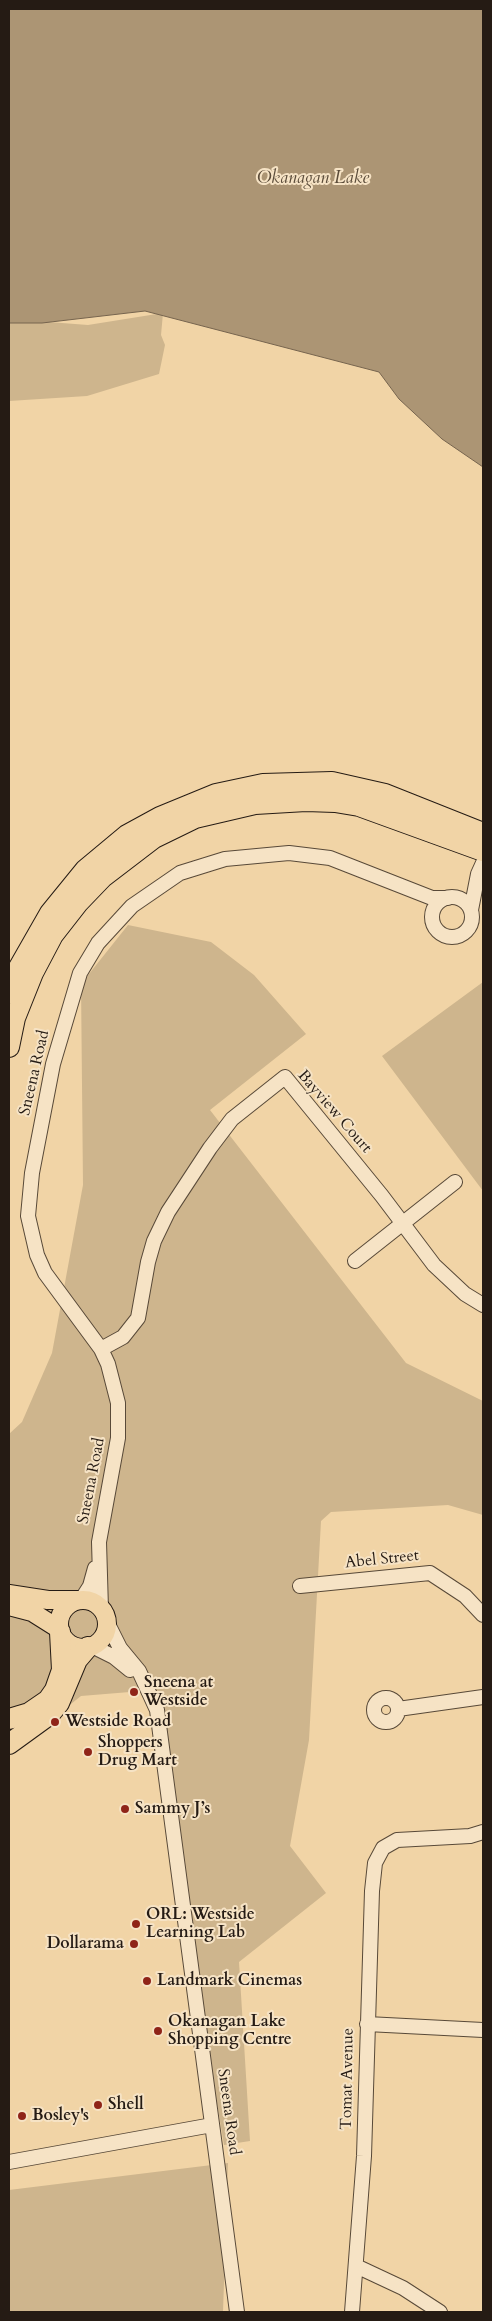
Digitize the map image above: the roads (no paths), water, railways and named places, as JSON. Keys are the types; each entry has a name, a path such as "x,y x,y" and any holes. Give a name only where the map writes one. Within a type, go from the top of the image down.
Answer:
{"highway":[{"path":"9,992 18,969 50,913 85,870 127,835 160,817 216,794 263,784 332,782 385,794 481,850"},
{"path":"9,1047 15,1018 33,973 53,935 78,903 103,877 154,838 195,818 255,804 306,801 335,802 359,806 481,850"},
{"path":"9,1719 30,1714 48,1700 55,1690 62,1670 60,1630"},
{"path":"9,1744 49,1715 59,1703 76,1660 90,1647"}],"main road":[{"path":"9,1594 48,1600 92,1602 104,1614 104,1635 90,1647 73,1646 67,1642 60,1630 32,1612 9,1606"},
{"path":"60,1630 61,1614 65,1608 80,1600"}],"street":[{"path":"481,850 475,919 467,932 460,936 451,938 443,935 436,930 432,914 440,901 452,897 481,850"},
{"name":"Sneena Road","path":"237,2312 157,1710 132,1661 111,1634 104,1614 98,1557 100,1530 119,1421 112,1378 101,1349 45,1273 37,1255 28,1216 32,1173 53,1064 80,974 98,943 132,906 180,874 225,859 288,854 330,858 432,898 452,897"},
{"name":"Sneena Road","path":"401,886 420,900 432,914"},
{"path":"452,897 468,904 475,919"},
{"name":"Bayview Court","path":"101,1349 123,1337 138,1318 148,1262 154,1241 168,1212 210,1148 232,1119 285,1077 382,1196 434,1265 465,1294 483,1305"},
{"path":"355,1261 455,1182"},
{"name":"Sneena Road","path":"80,1600 90,1586 98,1557"},
{"name":"Abel Street","path":"300,1586 430,1573 465,1596 483,1615"},
{"name":"Sneena Road","path":"90,1647 114,1656 144,1682"},
{"path":"398,1709 483,1697"},
{"name":"Tomat Avenue","path":"352,2312 364,2156 367,2024 372,1892 375,1863 382,1848 397,1840 470,1836 483,1832"},
{"path":"367,2024 483,2030"},
{"path":"9,2162 212,2125"},
{"path":"356,2266 403,2288 440,2312"}],"water":[{"name":"Okanagan Lake","path":"9,9 483,9 483,467 442,439 399,399 379,372 145,311 42,323 9,323"}],"place":[{"name":"Sneena at Westside","path":"134,1692"},
{"name":"Westside Road","path":"55,1722"},
{"name":"Shoppers Drug Mart","path":"88,1752"},
{"name":"Sammy J’s","path":"125,1809"},
{"name":"ORL: Westside Learning Lab","path":"136,1924"},
{"name":"Dollarama","path":"134,1944"},
{"name":"Landmark Cinemas","path":"147,1981"},
{"name":"Okanagan Lake Shopping Centre","path":"158,2031"},
{"name":"Shell","path":"98,2105"},
{"name":"Bosley's","path":"22,2116"}]}
